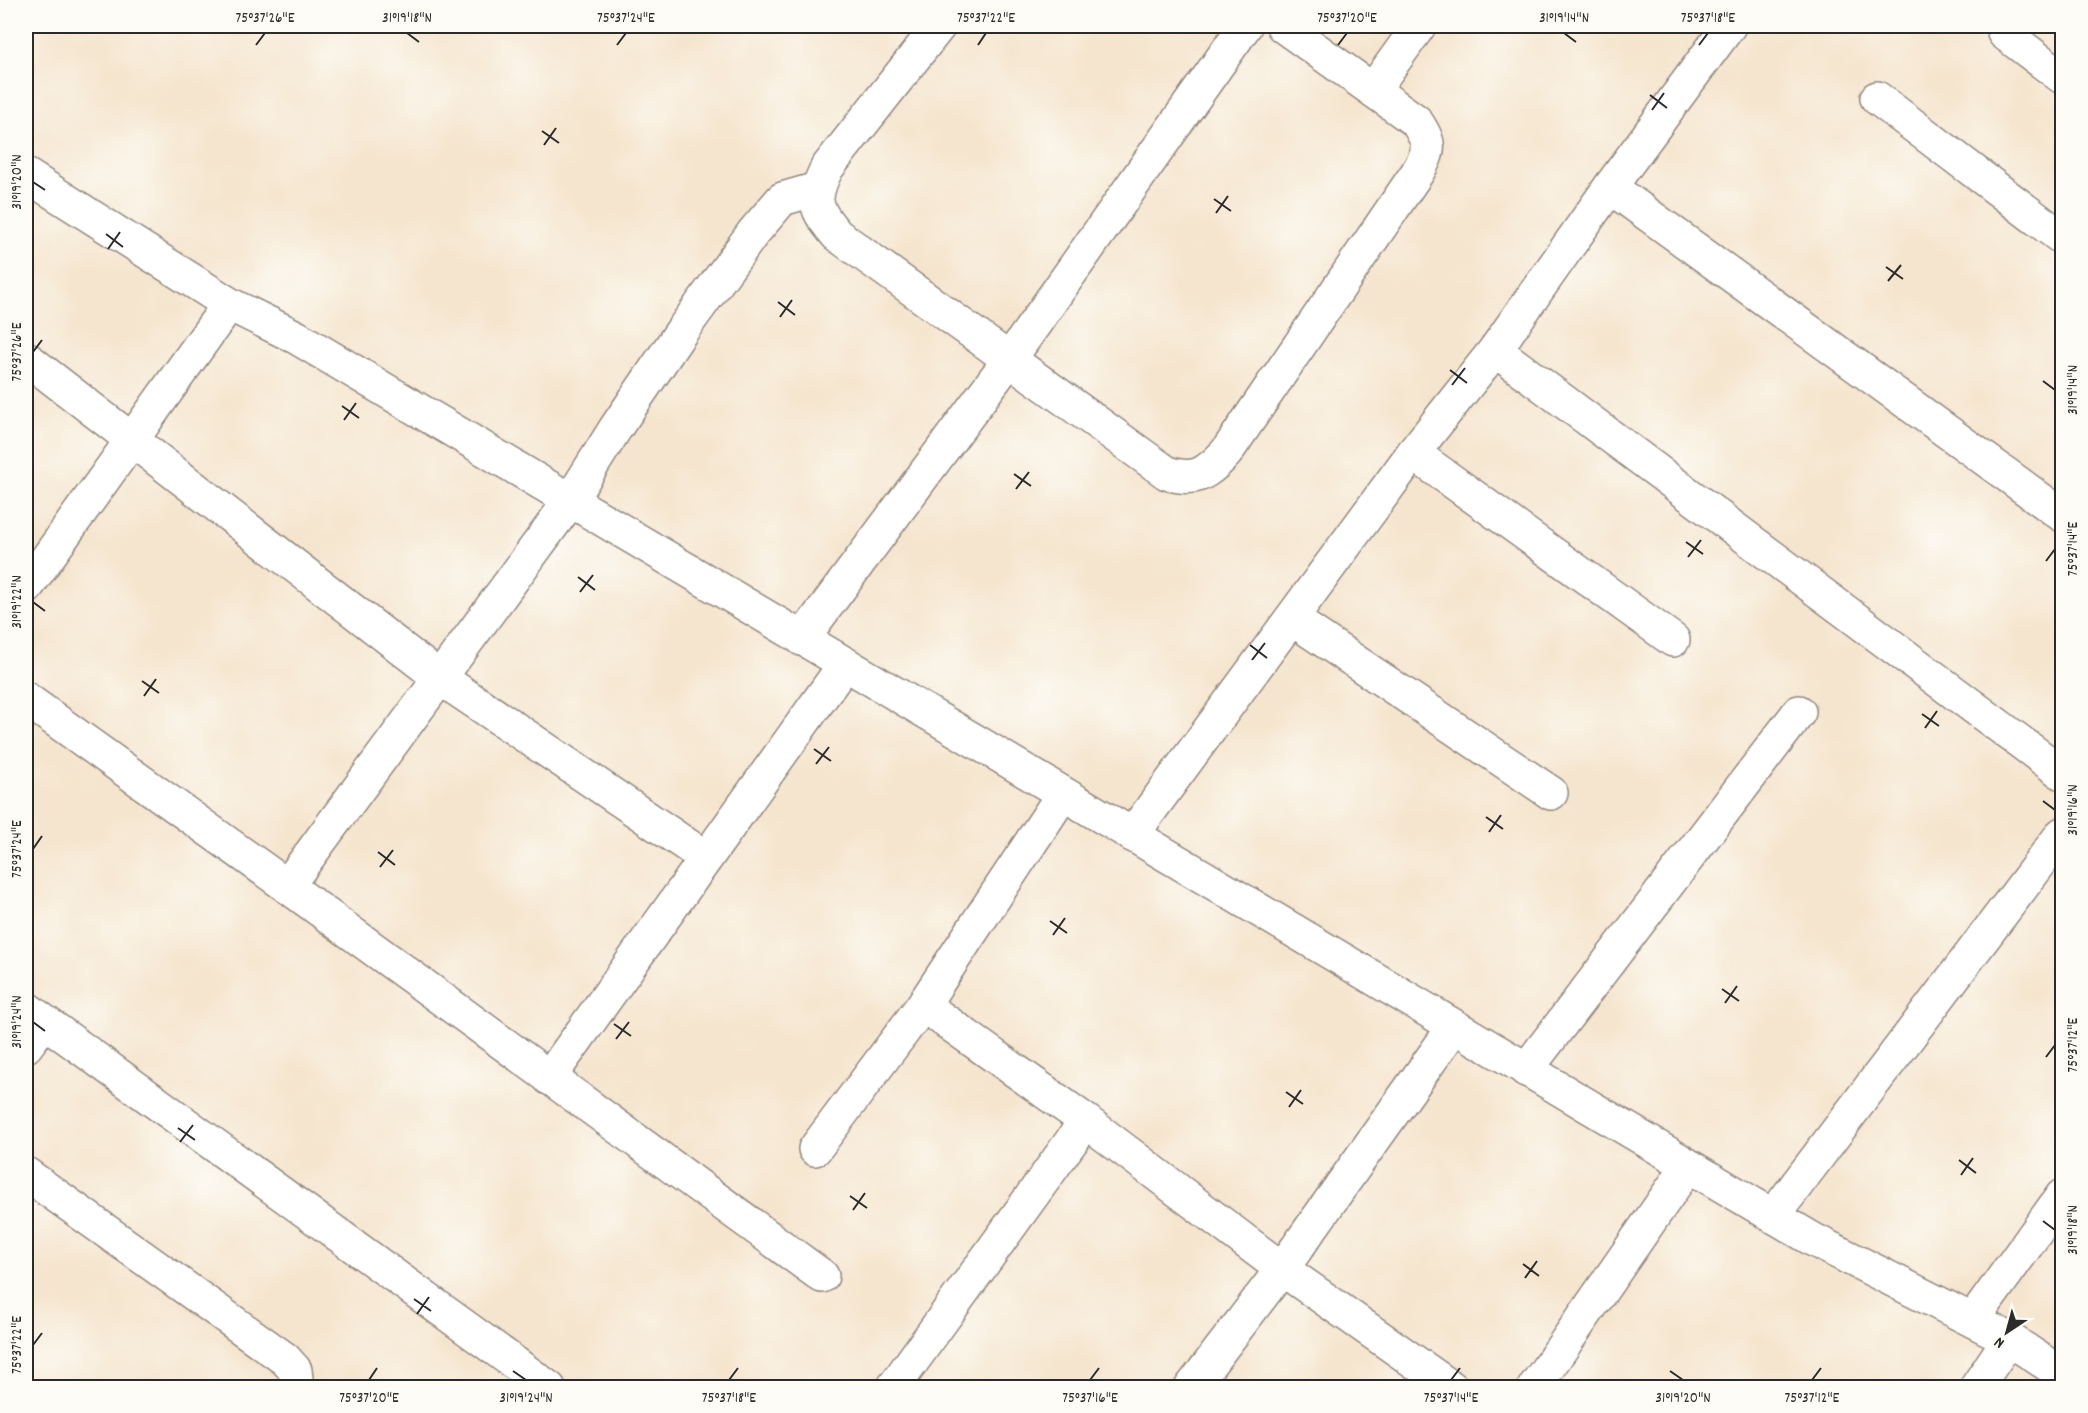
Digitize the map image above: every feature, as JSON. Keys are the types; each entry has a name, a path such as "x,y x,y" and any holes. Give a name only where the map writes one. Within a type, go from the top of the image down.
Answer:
{"street":[{"path":"939,26 827,168 817,189 817,206 837,234 1167,472 1182,478 1198,476 1212,468 1226,453 1428,154 1428,139 1416,121 1283,26"},
{"path":"802,639 1009,360 1245,26"},
{"path":"1373,90 1419,26"},
{"path":"1132,835 1413,453 1495,350 1729,26"},
{"path":"2004,33 2062,77"},
{"path":"1876,98 2062,238"},
{"path":"26,175 229,304 296,337 1812,1239 2009,1339 2062,1374"},
{"path":"1611,187 2062,515"},
{"path":"286,886 570,501 615,429 681,332 753,233 782,199 817,189"},
{"path":"26,588 229,304"},
{"path":"1495,350 2062,773"},
{"path":"26,358 440,678 706,858"},
{"path":"1413,453 1672,640"},
{"path":"1292,619 1551,793"},
{"path":"549,1078 845,664"},
{"path":"26,699 822,1276"},
{"path":"1526,1070 1799,712"},
{"path":"815,1149 923,1005 1063,794"},
{"path":"1773,1216 2062,834"},
{"path":"923,1005 1086,1121 1282,1269 1452,1388"},
{"path":"32,1026 549,1388"},
{"path":"1191,1388 1282,1269 1454,1027"},
{"path":"892,1388 1086,1121"},
{"path":"1534,1388 1689,1166"},
{"path":"26,1174 285,1359 296,1370 297,1388"},
{"path":"1973,1320 2062,1196"},
{"path":"1976,1388 2009,1339"}]}
